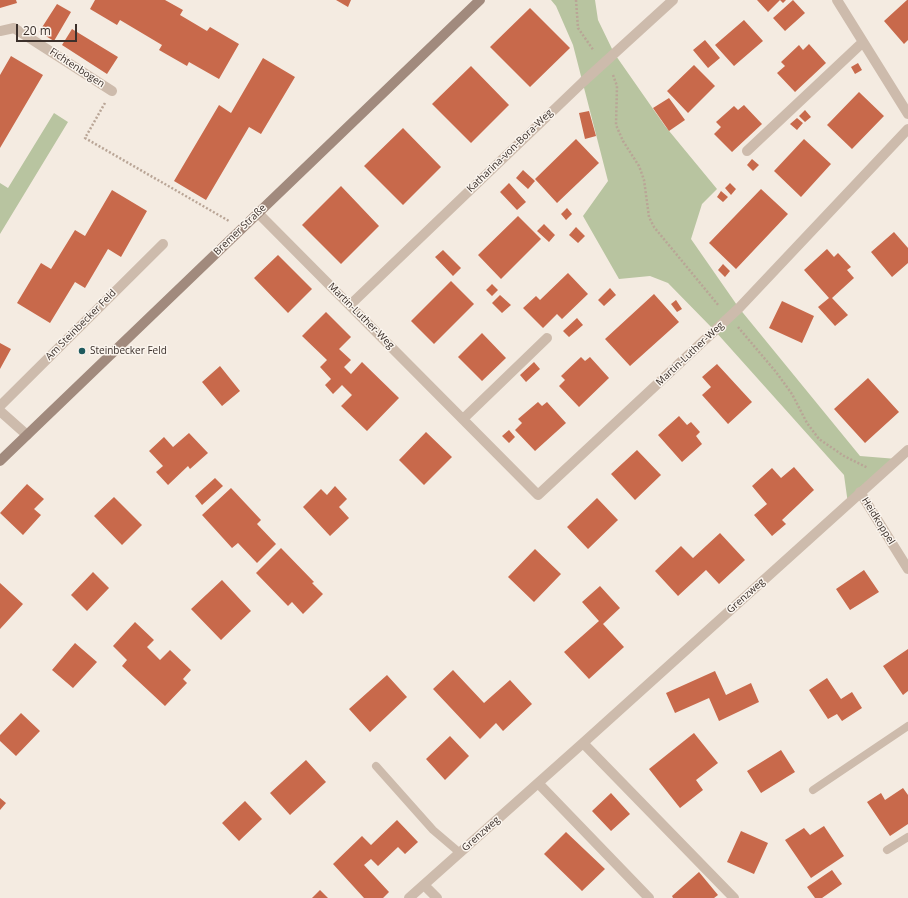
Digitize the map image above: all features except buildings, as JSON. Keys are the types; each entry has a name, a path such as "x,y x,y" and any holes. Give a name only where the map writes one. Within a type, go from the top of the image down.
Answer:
{"street":[{"name":"Bremer Straße","path":"0,461 480,0"},
{"name":"Katharina-von-Bora-Weg","path":"350,305 603,63 673,0"},
{"path":"837,0 908,114"},
{"name":"Fichtenbogen","path":"0,31 14,28 112,91"},
{"path":"747,151 863,42"},
{"name":"Martin-Luther-Weg","path":"258,213 538,495 729,318 908,129"},
{"name":"Am Steinbecker Feld","path":"0,406 163,244"},
{"path":"463,419 547,338"},
{"path":"0,411 27,435"},
{"name":"Grenzweg","path":"409,898 584,743 908,450"},
{"name":"Heidkoppel","path":"860,492 908,569"},
{"path":"584,743 734,898"},
{"path":"538,783 649,898"},
{"path":"424,885 437,898"}],"lane":[{"path":"813,790 908,726"},
{"path":"376,766 433,830 460,853"},
{"path":"887,850 908,837"}],"path":[{"path":"576,0 578,28 613,75 617,86 616,125 623,141 639,166 644,180 649,217 654,227 729,318 772,367 788,388 807,423 819,439 844,456 881,474"},
{"path":"112,91 85,138 242,228"}],"green space":[{"path":"551,0 595,0 598,20 614,53 665,126 717,189 702,204 691,239 739,308 860,456 897,459 848,504 844,475 715,331 668,283 650,276 619,279 583,216 608,181 573,45 556,6"},
{"path":"54,113 68,122 0,234 0,183 8,188"}],"place":[{"name":"Steinbecker Feld","path":"82,351"}]}
